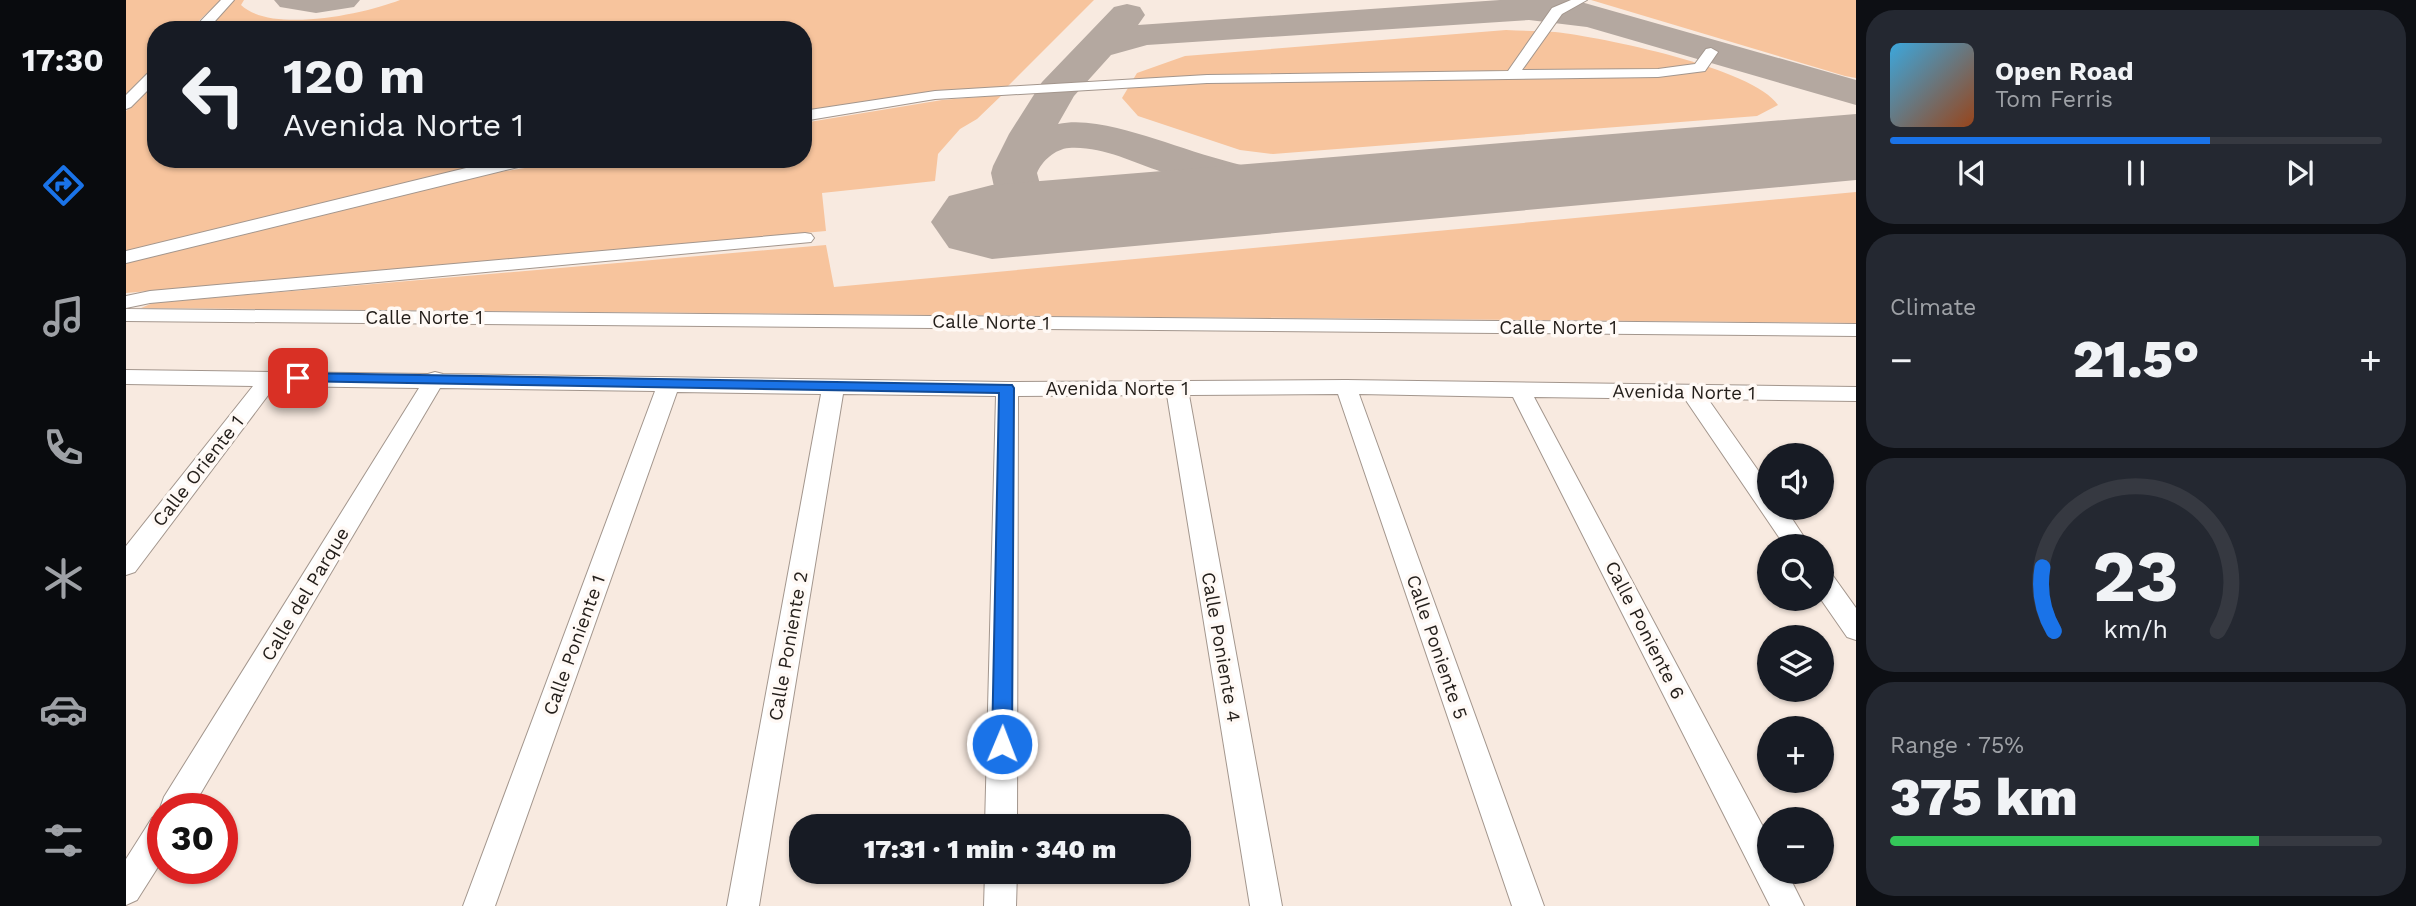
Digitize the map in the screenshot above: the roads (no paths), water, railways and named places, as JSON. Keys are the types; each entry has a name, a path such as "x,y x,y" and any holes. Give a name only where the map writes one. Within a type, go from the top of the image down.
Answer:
{"street":[{"path":"207,21 228,0"},
{"path":"1511,75 1558,10 1581,0"},
{"path":"812,115 935,95 1207,79 1691,71 1700,68 1711,51"},
{"path":"126,104 147,82"},
{"path":"126,257 488,168"},
{"path":"126,302 150,297 806,238"},
{"name":"Calle Norte 1","path":"126,315 1856,330"},
{"name":"Avenida Norte 1","path":"126,377 435,379 833,387 1346,387 1856,394"},
{"name":"Calle Oriente 1","path":"126,565 271,377"},
{"name":"Calle del Parque","path":"184,793 435,379"},
{"name":"Calle Poniente 1","path":"479,906 669,383"},
{"name":"Calle Poniente 2","path":"743,906 833,387"},
{"name":"Calle Poniente 5","path":"1346,387 1528,906"},
{"path":"1001,814 1007,388"},
{"name":"Calle Poniente 4","path":"1177,389 1266,906"},
{"name":"Calle Poniente 6","path":"1520,390 1757,846"},
{"path":"1691,391 1757,487"},
{"path":"1834,597 1856,629"},
{"path":"126,889 147,855"},
{"path":"1000,906 1001,884"},
{"name":"Calle Poniente 6","path":"1777,884 1788,906"}]}
